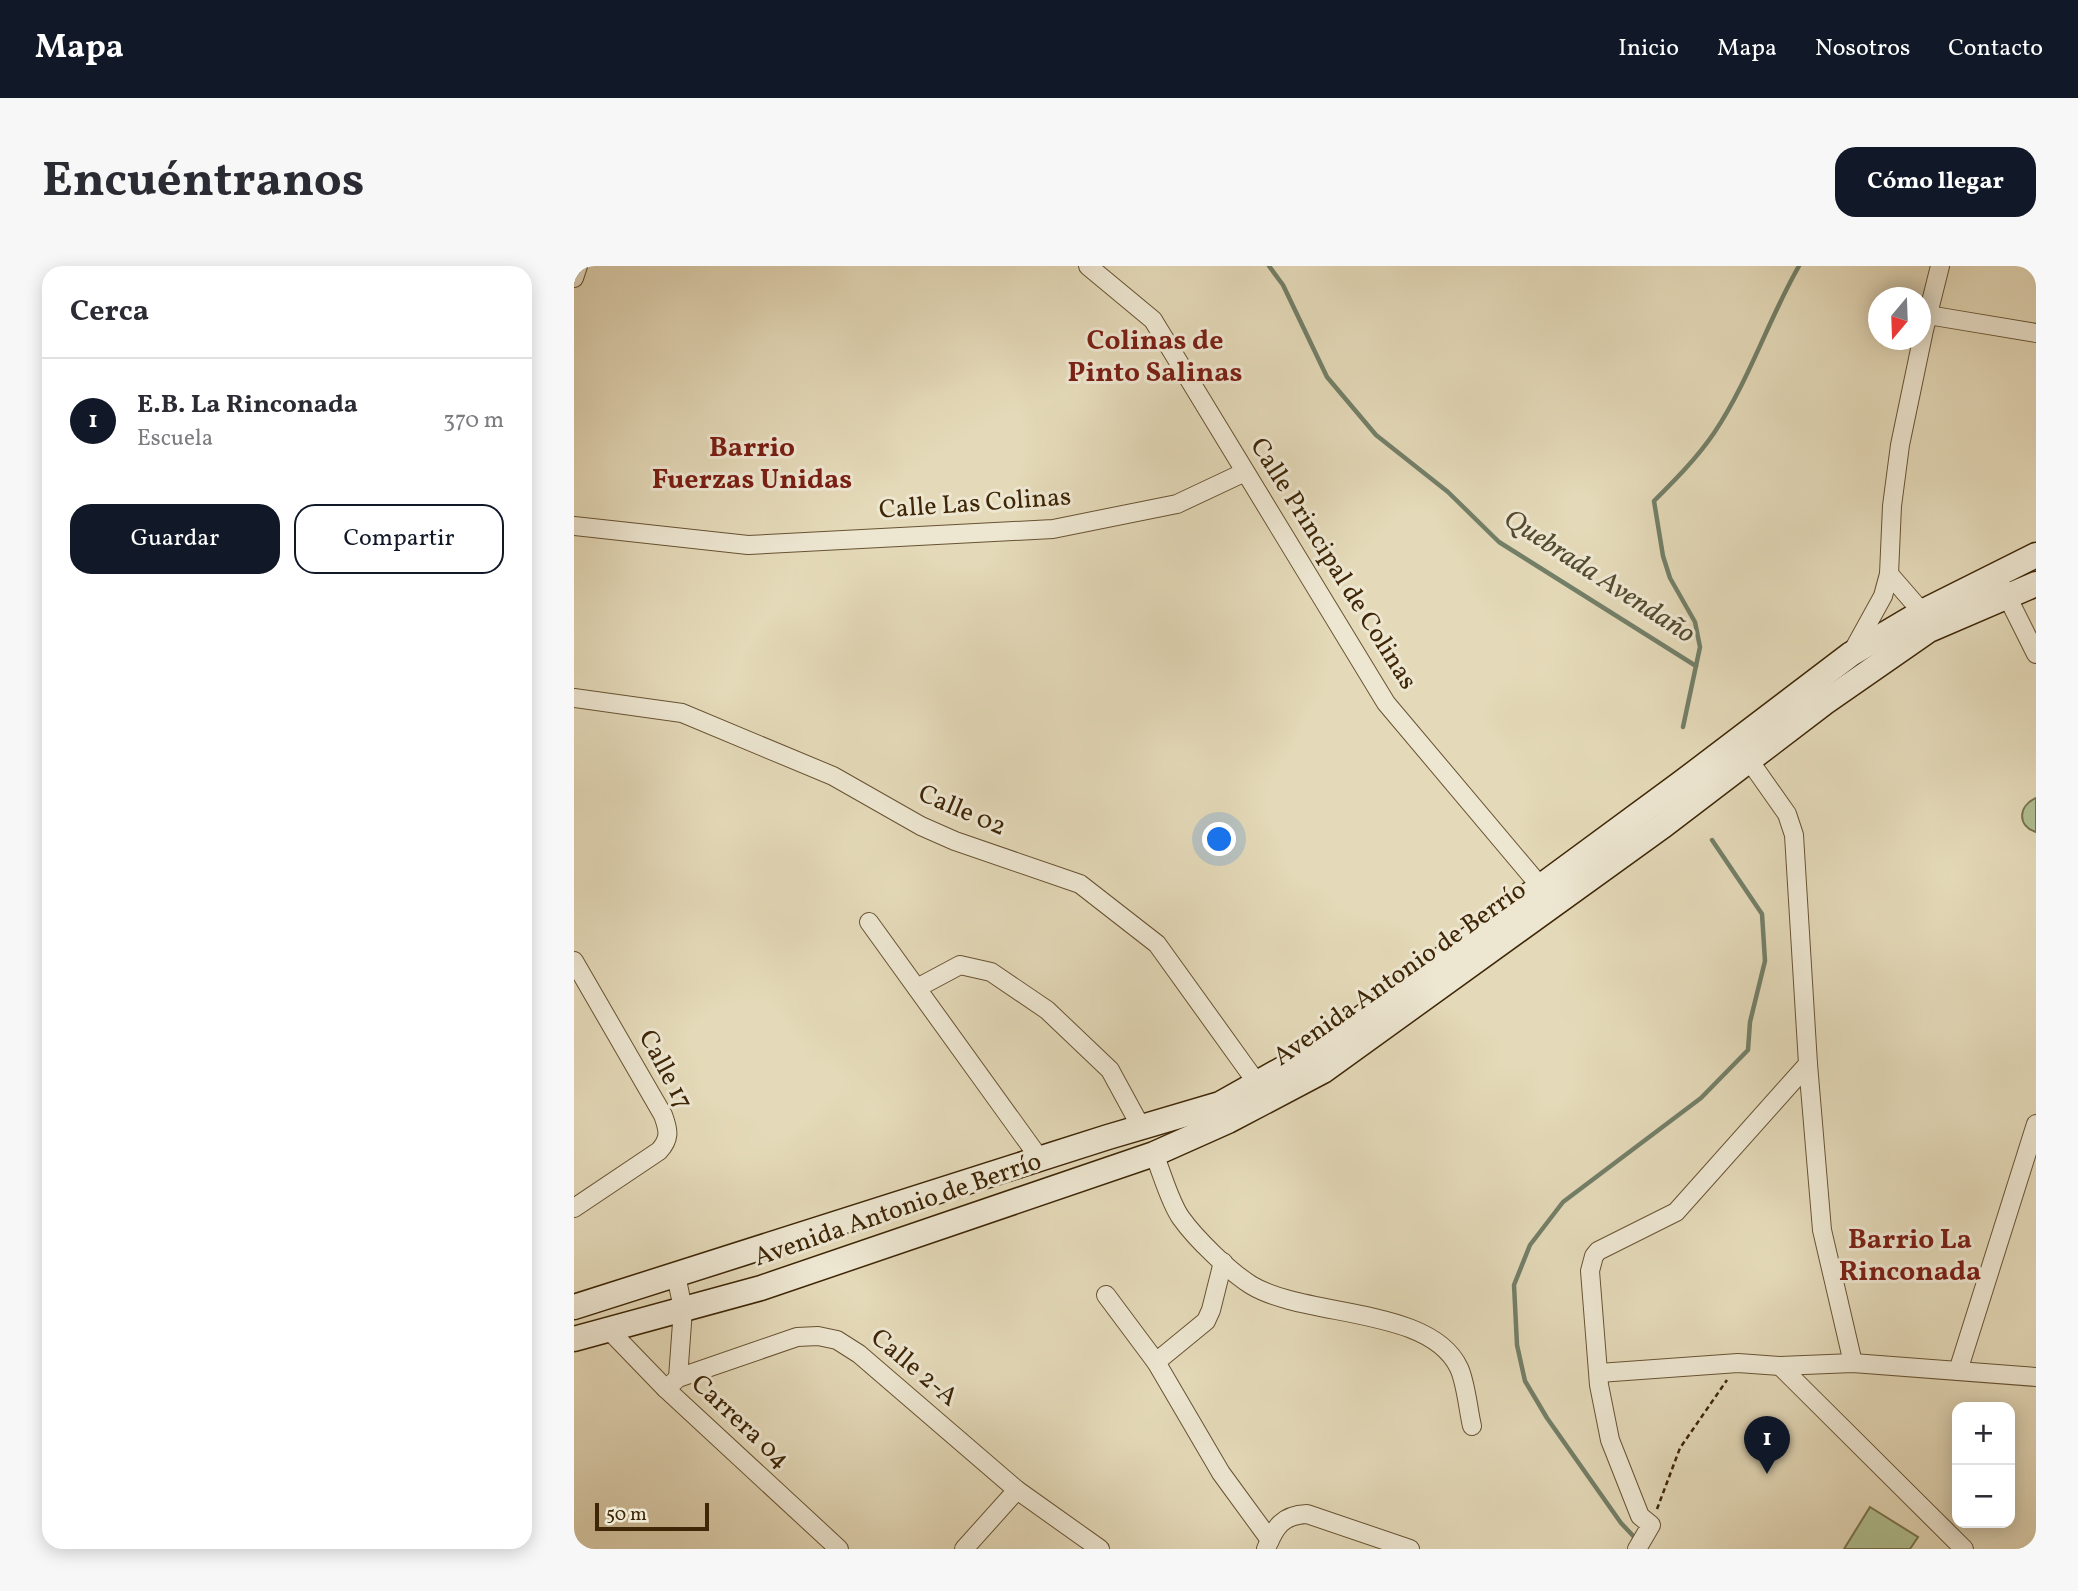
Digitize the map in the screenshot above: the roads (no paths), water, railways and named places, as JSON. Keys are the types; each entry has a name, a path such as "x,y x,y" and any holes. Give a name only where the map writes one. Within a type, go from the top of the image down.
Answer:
{"street":[{"path":"574,278 578,266"},
{"name":"Calle Principal de Colinas","path":"1088,266 1153,320 1386,703 1541,887"},
{"path":"1931,303 1940,266"},
{"path":"1931,315 2036,333"},
{"path":"1851,654 1883,596 1889,574 1896,472 1920,350"},
{"name":"Calle Las Colinas","path":"574,526 748,545 1053,529 1177,503 1245,472"},
{"name":"Avenida Antonio de Berrío","path":"574,1339 761,1288 1154,1154 1228,1121 1323,1071 1653,833 1824,703 1930,630 2001,586 2036,555"},
{"path":"1889,574 1922,612"},
{"name":"Avenida Antonio de Berrío","path":"575,1305 1220,1104 1325,1045 1851,654 1922,612 2001,586 2036,584"},
{"path":"2001,586 2036,654"},
{"name":"Calle 02","path":"574,698 682,713 833,776 922,826 956,841 1080,884 1157,944 1257,1083"},
{"path":"1749,760 1787,814 1794,835 1808,1064 1822,1230 1853,1363"},
{"path":"869,922 1040,1159"},
{"name":"Calle 17","path":"574,961 669,1129 668,1141 659,1151 574,1208"},
{"path":"917,988 960,965 991,972 1047,1010 1110,1070 1141,1127"},
{"path":"1644,1537 1640,1516 1610,1440 1599,1385 1590,1271 1594,1256 1598,1251 1676,1212 1808,1064"},
{"path":"1958,1371 2036,1124"},
{"path":"1154,1154 1180,1217 1223,1262 1251,1285 1282,1299 1393,1322 1431,1339 1447,1352 1459,1368 1472,1426"},
{"path":"1156,1362 1206,1321 1223,1262"},
{"path":"672,1384 683,1309 676,1275"},
{"path":"1106,1294 1156,1362 1221,1473 1268,1544 1280,1523 1292,1515 1307,1514 1410,1549"},
{"name":"Carrera 04","path":"608,1329 672,1384 839,1549"},
{"name":"Calle 2-A","path":"672,1384 797,1337 818,1336 837,1340 859,1354 1017,1490 1100,1549"},
{"path":"1599,1373 1738,1363 1780,1366 1853,1363 2036,1377"},
{"path":"1780,1366 1964,1549"},
{"path":"964,1549 1017,1490"}],"waterway":[{"name":"Quebrada Avendaño","path":"1269,266 1283,285 1327,377 1376,435 1448,492 1499,542 1696,666"},
{"path":"1683,727 1700,647 1695,622 1670,578 1663,556 1654,501 1678,477 1714,433 1748,372 1799,266"},
{"path":"1637,1540 1621,1523 1547,1418 1525,1381 1517,1345 1514,1285 1530,1245 1563,1202 1701,1098 1748,1050 1750,1022 1765,961 1762,914 1712,840"}],"place":[{"name":"E.B. La Rinconada","path":"1767,1474"}],"district":[{"name":"Colinas de Pinto Salinas","path":"1155,357"},
{"name":"Barrio Fuerzas Unidas","path":"752,464"},
{"name":"Barrio La Rinconada","path":"1910,1256"}]}
